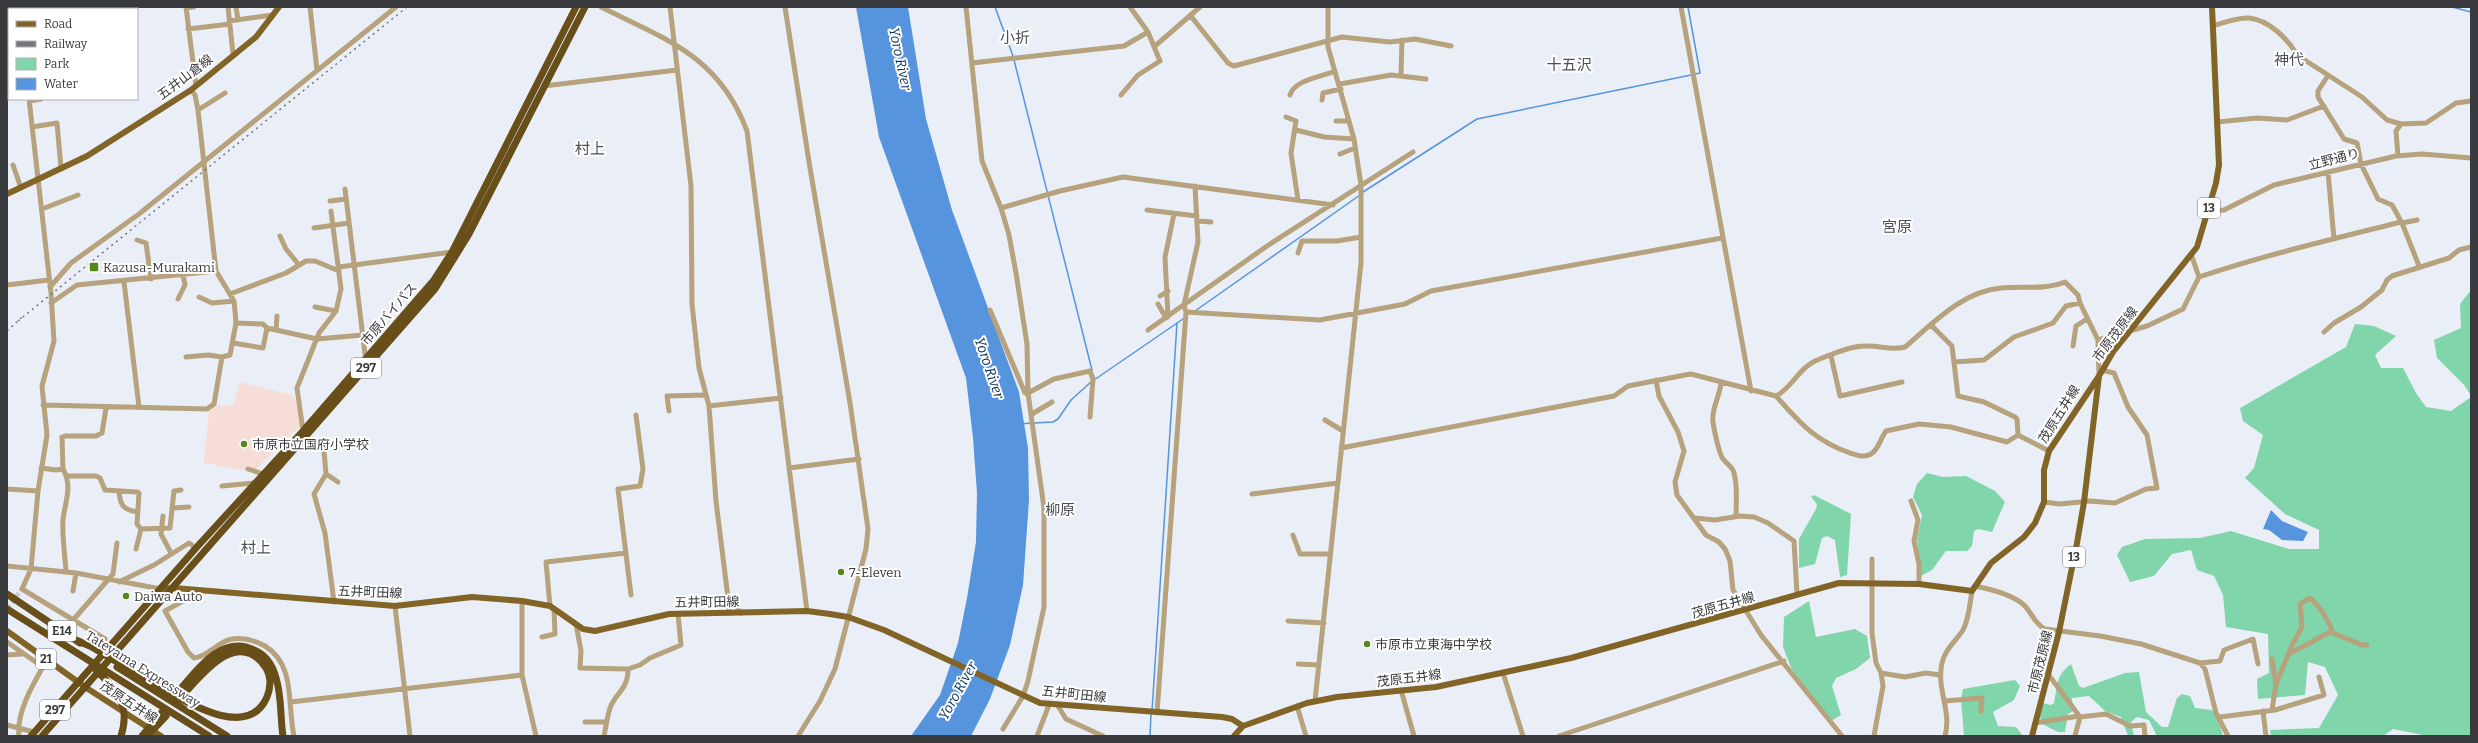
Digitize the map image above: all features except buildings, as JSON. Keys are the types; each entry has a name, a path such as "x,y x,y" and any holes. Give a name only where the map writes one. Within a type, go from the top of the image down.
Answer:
{"highway":[{"name":"市原バイパス","path":"32,734 254,483 303,431 416,302 452,252 576,7"},
{"name":"市原バイパス","path":"42,736 174,588 207,547 412,317 435,289 469,234 585,7"},
{"name":"Tateyama Expressway","path":"8,595 76,640 167,694 227,736"},
{"name":"Tateyama Expressway","path":"7,610 86,657 105,674 159,703 209,736"},
{"path":"184,705 222,716 235,718 248,715 256,710 267,698 270,687 269,676 264,666 255,657 245,653 234,652 223,656 181,693 204,662 217,653 231,647 252,649 265,657 274,672 278,686 283,736"},
{"path":"105,674 117,691 122,703 123,725 120,736"},
{"path":"142,736 163,714 148,736"}],"main road":[{"name":"五井山倉線","path":"7,194 87,156 193,88 233,54 256,37 279,7"},
{"name":"市原茂原線","path":"2032,736 2059,632 2084,502 2100,373 2131,330 2191,254 2200,239 2208,211 2219,165 2212,7"},
{"name":"茂原五井線","path":"1234,736 1243,726 1315,701 1436,687 1503,673 1617,647 1839,583 1919,584 1973,588 1991,563 2030,532 2036,523 2044,502 2044,470 2048,451 2100,373"},
{"name":"五井町田線","path":"161,589 174,588 190,591 394,606 472,597 522,601 552,608 583,629 595,630 645,618 678,614 807,611 848,617 884,630 1023,696 1049,705 1222,717 1232,719 1243,726"},
{"name":"21","path":"7,631 85,687"},
{"name":"茂原五井線","path":"85,687 161,736"}],"street":[{"path":"186,357 208,355 222,357 230,355 236,323 234,301 216,271 202,163 198,110 193,88 186,7 194,7"},
{"path":"228,7 233,54"},
{"path":"236,7 238,20"},
{"path":"310,7 317,70"},
{"path":"50,287 71,263 202,163 396,7"},
{"path":"601,7 675,44 704,64 723,84 732,98 747,131 807,611"},
{"path":"670,7 691,186 692,304 699,368 708,406 716,501 729,613"},
{"path":"785,7 808,162 859,459 868,529 866,548 829,684 798,736"},
{"path":"966,7 982,161 1001,208 1009,235 1027,344 1028,393 1044,508 1044,607 1023,696 1003,729"},
{"path":"1120,95 1138,75 1160,61 1156,46 1130,7"},
{"path":"1156,46 1200,7"},
{"path":"1315,701 1361,264 1361,185 1354,139 1328,40 1328,7"},
{"path":"1680,7 1751,391"},
{"path":"188,29 273,15"},
{"path":"1190,15 1228,63 1234,66 1342,37 1390,42 1415,39 1451,46"},
{"path":"2213,26 2248,18 2259,21 2277,32 2291,45 2297,55 2327,77 2362,98 2387,120 2401,124 2426,122 2456,103 2471,101"},
{"path":"972,63 1124,46 1148,32"},
{"path":"1401,75 1402,40"},
{"path":"544,86 677,70"},
{"path":"1290,95 1292,89 1299,84 1335,71"},
{"path":"1322,100 1323,93 1340,86 1375,77 1401,75 1426,79"},
{"path":"2327,77 2318,91 2318,97 2344,140 2357,144 2361,164 2378,199 2392,205 2401,222 2419,266"},
{"path":"198,110 225,93"},
{"path":"30,100 50,287 53,348 43,380 43,405 47,435 38,491 31,569 22,589 105,639"},
{"path":"2217,122 2256,118 2286,120 2324,106"},
{"path":"1286,117 1296,121 1296,130 1291,153 1298,200"},
{"path":"1336,121 1349,121"},
{"path":"32,127 57,123 62,168"},
{"path":"2398,156 2396,131 2401,124"},
{"path":"1296,130 1324,138 1354,139"},
{"path":"1340,154 1356,148"},
{"path":"1148,330 1267,246 1333,205 1361,185 1413,152"},
{"name":"立野通り","path":"2208,211 2224,210 2274,185 2398,156 2422,154 2471,158"},
{"path":"13,165 21,188"},
{"path":"2328,172 2334,239"},
{"path":"1001,208 1060,191 1124,177 1333,205"},
{"path":"1158,713 1186,312 1184,305 1198,242 1195,186"},
{"path":"345,189 365,354 368,357"},
{"path":"42,209 78,195"},
{"path":"330,201 346,199"},
{"path":"1147,210 1211,222"},
{"path":"303,431 297,388 317,339 336,311 341,289 331,211"},
{"path":"1167,318 1168,291 1166,257 1174,214"},
{"path":"2199,277 2268,255 2401,222 2416,220"},
{"path":"314,228 349,223"},
{"path":"280,236 286,249 299,265"},
{"path":"1298,253 1302,241 1337,241 1361,237"},
{"path":"1186,312 1312,320 1355,314 1405,304 1431,291 1722,238"},
{"path":"137,240 146,243 151,279"},
{"path":"2324,332 2376,294 2392,276 2415,269 2419,266 2449,258 2459,250 2471,247"},
{"path":"230,294 286,273 310,260 339,269 354,264 452,252"},
{"path":"2098,340 2147,326 2183,309 2199,277 2191,254"},
{"path":"111,267 149,266"},
{"path":"51,303 77,285 124,282 216,271"},
{"path":"178,299 185,285 183,275"},
{"path":"7,285 49,280"},
{"path":"124,282 139,407"},
{"path":"1776,396 1783,391 1804,367 1831,356 1860,346 1900,348 1964,300 1983,290 2050,286 2066,282 2076,291 2087,319 2098,340 2100,373 2114,374 2128,407 2145,430 2157,488 2146,489 2115,503 2084,502 2060,504 2044,502"},
{"path":"1160,296 1168,291"},
{"path":"199,297 212,303 234,301"},
{"path":"1954,362 1984,360 2014,337 2053,323 2066,306 2080,303"},
{"path":"1158,304 1167,318"},
{"path":"315,307 336,311"},
{"path":"990,310 1025,393 1028,393"},
{"path":"276,330 277,316"},
{"path":"2073,346 2076,326 2087,319"},
{"path":"236,323 263,324 267,328 317,339 363,335"},
{"path":"1931,325 1952,346 1958,396 1984,402 2014,417 2017,422 2018,435"},
{"path":"233,343 264,348 267,328"},
{"path":"1831,356 1840,396 1902,382"},
{"path":"43,405 106,408 139,407 207,409 214,404 222,357"},
{"path":"1028,393 1054,379 1090,371 1093,379 1090,417"},
{"path":"1341,448 1614,396 1628,386 1691,374 1751,391 1776,396 1806,430 1822,441 1860,456 1868,455 1878,448 1886,431 1919,424 1951,427 2007,442 2018,435"},
{"path":"1656,380 1659,396 1678,432 1684,451 1675,482 1676,492 1706,535 1719,542 1725,550 1730,561 1732,585 1761,636 1784,662 1812,701 1842,736"},
{"path":"1721,383 1720,394 1713,411 1713,421 1718,439 1718,449 1734,472 1736,516"},
{"path":"669,411 667,396 706,395"},
{"path":"708,406 781,398"},
{"path":"1032,414 1052,402"},
{"path":"66,572 64,520 69,497 67,476 62,469 62,437 72,435 99,435 104,426 106,408"},
{"path":"631,595 618,489 640,486 643,469 636,415"},
{"path":"1325,420 1343,431"},
{"path":"2018,435 2048,451"},
{"path":"324,451 326,474 314,494 325,533 334,602"},
{"path":"789,468 859,459"},
{"path":"41,468 56,470 62,469"},
{"path":"248,469 263,474"},
{"path":"326,474 338,482"},
{"path":"67,476 96,476 100,478 105,490 119,490 139,493 137,524 141,529"},
{"path":"222,486 254,483"},
{"path":"1252,494 1338,483"},
{"path":"7,489 38,491"},
{"path":"119,490 120,502 123,507 128,511 138,512"},
{"path":"141,529 170,528 174,491 181,490"},
{"path":"1911,501 1918,520 1914,541 1919,564 1919,584"},
{"path":"172,508 189,507"},
{"path":"162,516 161,534 171,553"},
{"path":"1695,518 1715,520 1736,516 1754,517 1768,523 1794,541 1797,594"},
{"path":"136,548 141,529"},
{"path":"1293,535 1300,554 1330,554"},
{"path":"74,619 98,593 106,579 113,574 117,543"},
{"path":"119,582 154,565 189,543 196,548"},
{"path":"542,637 555,634 546,562 626,553"},
{"path":"1872,559 1872,633 1876,663 1881,673 1883,691 1874,736"},
{"path":"7,566 76,573 161,589"},
{"path":"73,591 76,573"},
{"path":"1945,736 1949,722 1940,675 1946,652 1964,628 1973,588 1988,589 2021,603 2038,625 2059,632 2100,636 2141,644 2200,663 2220,661 2224,650 2253,639 2258,664"},
{"path":"190,591 183,601 165,611 191,656 199,658 219,644 230,639 247,639 256,641 270,649 281,661 291,702 294,736"},
{"path":"728,598 741,613"},
{"path":"2272,710 2276,685 2302,627 2300,604 2310,598 2315,602 2329,622 2333,633"},
{"path":"522,601 522,675 536,736"},
{"path":"394,606 410,736"},
{"path":"576,624 581,651 580,668 628,669 640,665 650,658 681,645 678,614"},
{"path":"1288,621 1324,623"},
{"path":"2289,654 2330,632 2362,645 2367,645"},
{"path":"7,642 22,654 43,667"},
{"path":"7,655 22,654"},
{"path":"2272,658 2276,685"},
{"path":"19,736 18,727 25,704 47,660"},
{"path":"1559,736 1784,662"},
{"path":"2200,663 2205,669 2211,698 2228,736"},
{"path":"1298,664 1319,665"},
{"path":"604,736 610,707 628,680 628,669"},
{"path":"1503,673 1523,736"},
{"path":"1881,673 1905,677 1926,673 1940,675"},
{"path":"2048,674 2080,716"},
{"path":"291,702 522,675"},
{"path":"2220,717 2272,710 2324,695 2318,677"},
{"path":"1401,690 1414,736"},
{"path":"1944,701 1982,698 1981,711"},
{"path":"1037,736 1049,705"},
{"path":"1058,706 1066,719 1103,736"},
{"path":"1297,706 1306,736"},
{"path":"2263,711 2266,736"},
{"path":"2035,723 2080,716 2106,714 2130,726 2144,725 2145,736"},
{"path":"2075,736 2080,716"},
{"path":"585,722 607,722"},
{"path":"7,725 18,727 32,734"}],"shaded area":[{"name":"市原市立国府小学校","path":"240,382 291,395 296,400 300,426 253,472 204,463 209,410 215,405 228,406 234,403"}],"green space":[{"path":"2471,290 2471,396 2465,386 2437,358 2434,340 2461,328 2460,304"},
{"path":"2355,324 2374,326 2396,336 2375,355 2381,368 2403,368 2416,393 2426,407 2451,411 2471,397 2471,736 2428,736 2393,729 2383,736 2271,736 2270,730 2319,728 2338,695 2325,667 2308,662 2305,695 2258,699 2257,679 2269,673 2268,634 2226,627 2223,595 2214,576 2197,570 2191,550 2172,554 2154,576 2130,582 2117,555 2122,547 2145,539 2200,538 2231,531 2289,549 2319,549 2319,530 2285,514 2245,478 2254,468 2263,435 2243,421 2240,408 2346,347"},
{"path":"1927,473 1943,477 1966,476 1995,491 2005,502 1992,532 1978,529 1974,531 1972,546 1967,551 1946,551 1932,570 1921,576 1917,539 1922,515 1913,497 1917,484"},
{"path":"1814,495 1851,514 1847,575 1840,577 1835,540 1827,536 1822,538 1815,564 1799,568 1799,539 1816,509 1817,504 1811,497"},
{"path":"1809,601 1816,637 1855,629 1867,636 1870,658 1856,669 1836,678 1832,686 1841,715 1831,721 1792,670 1783,647 1784,617"},
{"path":"2071,664 2079,686 2083,688 2125,673 2139,672 2146,712 2162,727 2168,727 2177,698 2182,694 2190,696 2195,708 2212,710 2218,718 2223,736 2157,736 2149,720 2137,717 2131,722 2134,736 2128,736 2121,717 2105,711 2089,696 2072,698 2073,711 2068,714 2065,732 2058,732 2042,724 2040,717 2043,703 2051,705 2054,703 2058,681 2062,673"},
{"path":"2015,680 2020,686 2014,700 1993,712 1998,726 2016,727 2023,736 1964,736 1961,699 1963,689"}],"water":[{"name":"Yoro River","path":"856,7 908,7 926,119 952,210 1019,392 1028,448 1029,500 1023,585 1010,645 990,699 971,736 911,736 940,695 958,643 976,542 977,493 973,438 966,378 879,137"},
{"path":"2271,510 2282,521 2308,532 2303,541 2282,540 2269,530 2263,529"}],"waterway":[{"path":"995,7 1013,56"},
{"path":"1688,7 1700,73 1695,74"},
{"path":"2452,7 2471,12"},
{"path":"1014,60 1092,370"},
{"path":"1363,192 1477,119 1691,75"},
{"path":"1195,311 1360,195"},
{"path":"1094,380 1183,319"},
{"path":"1152,711 1177,323"},
{"path":"1034,423 1053,422 1058,419 1071,400 1091,382"},
{"path":"1022,424 1030,423"},
{"path":"1150,736 1151,714"}],"tunnel":[{"path":"7,609 22,589"}],"railway":[{"path":"18,321 407,7"},
{"path":"7,331 22,317"}],"place":[{"name":"Kazusa-Murakami","path":"94,267"},
{"name":"市原市立国府小学校","path":"244,444"},
{"name":"7-Eleven","path":"841,572"},
{"name":"Daiwa Auto","path":"126,596"},
{"name":"市原市立東海中学校","path":"1367,644"}],"district":[{"name":"小折","path":"1015,38"},
{"name":"神代","path":"2289,60"},
{"name":"十五沢","path":"1569,65"},
{"name":"村上","path":"590,149"},
{"name":"宮原","path":"1897,227"},
{"name":"柳原","path":"1060,510"},
{"name":"村上","path":"256,548"}]}
